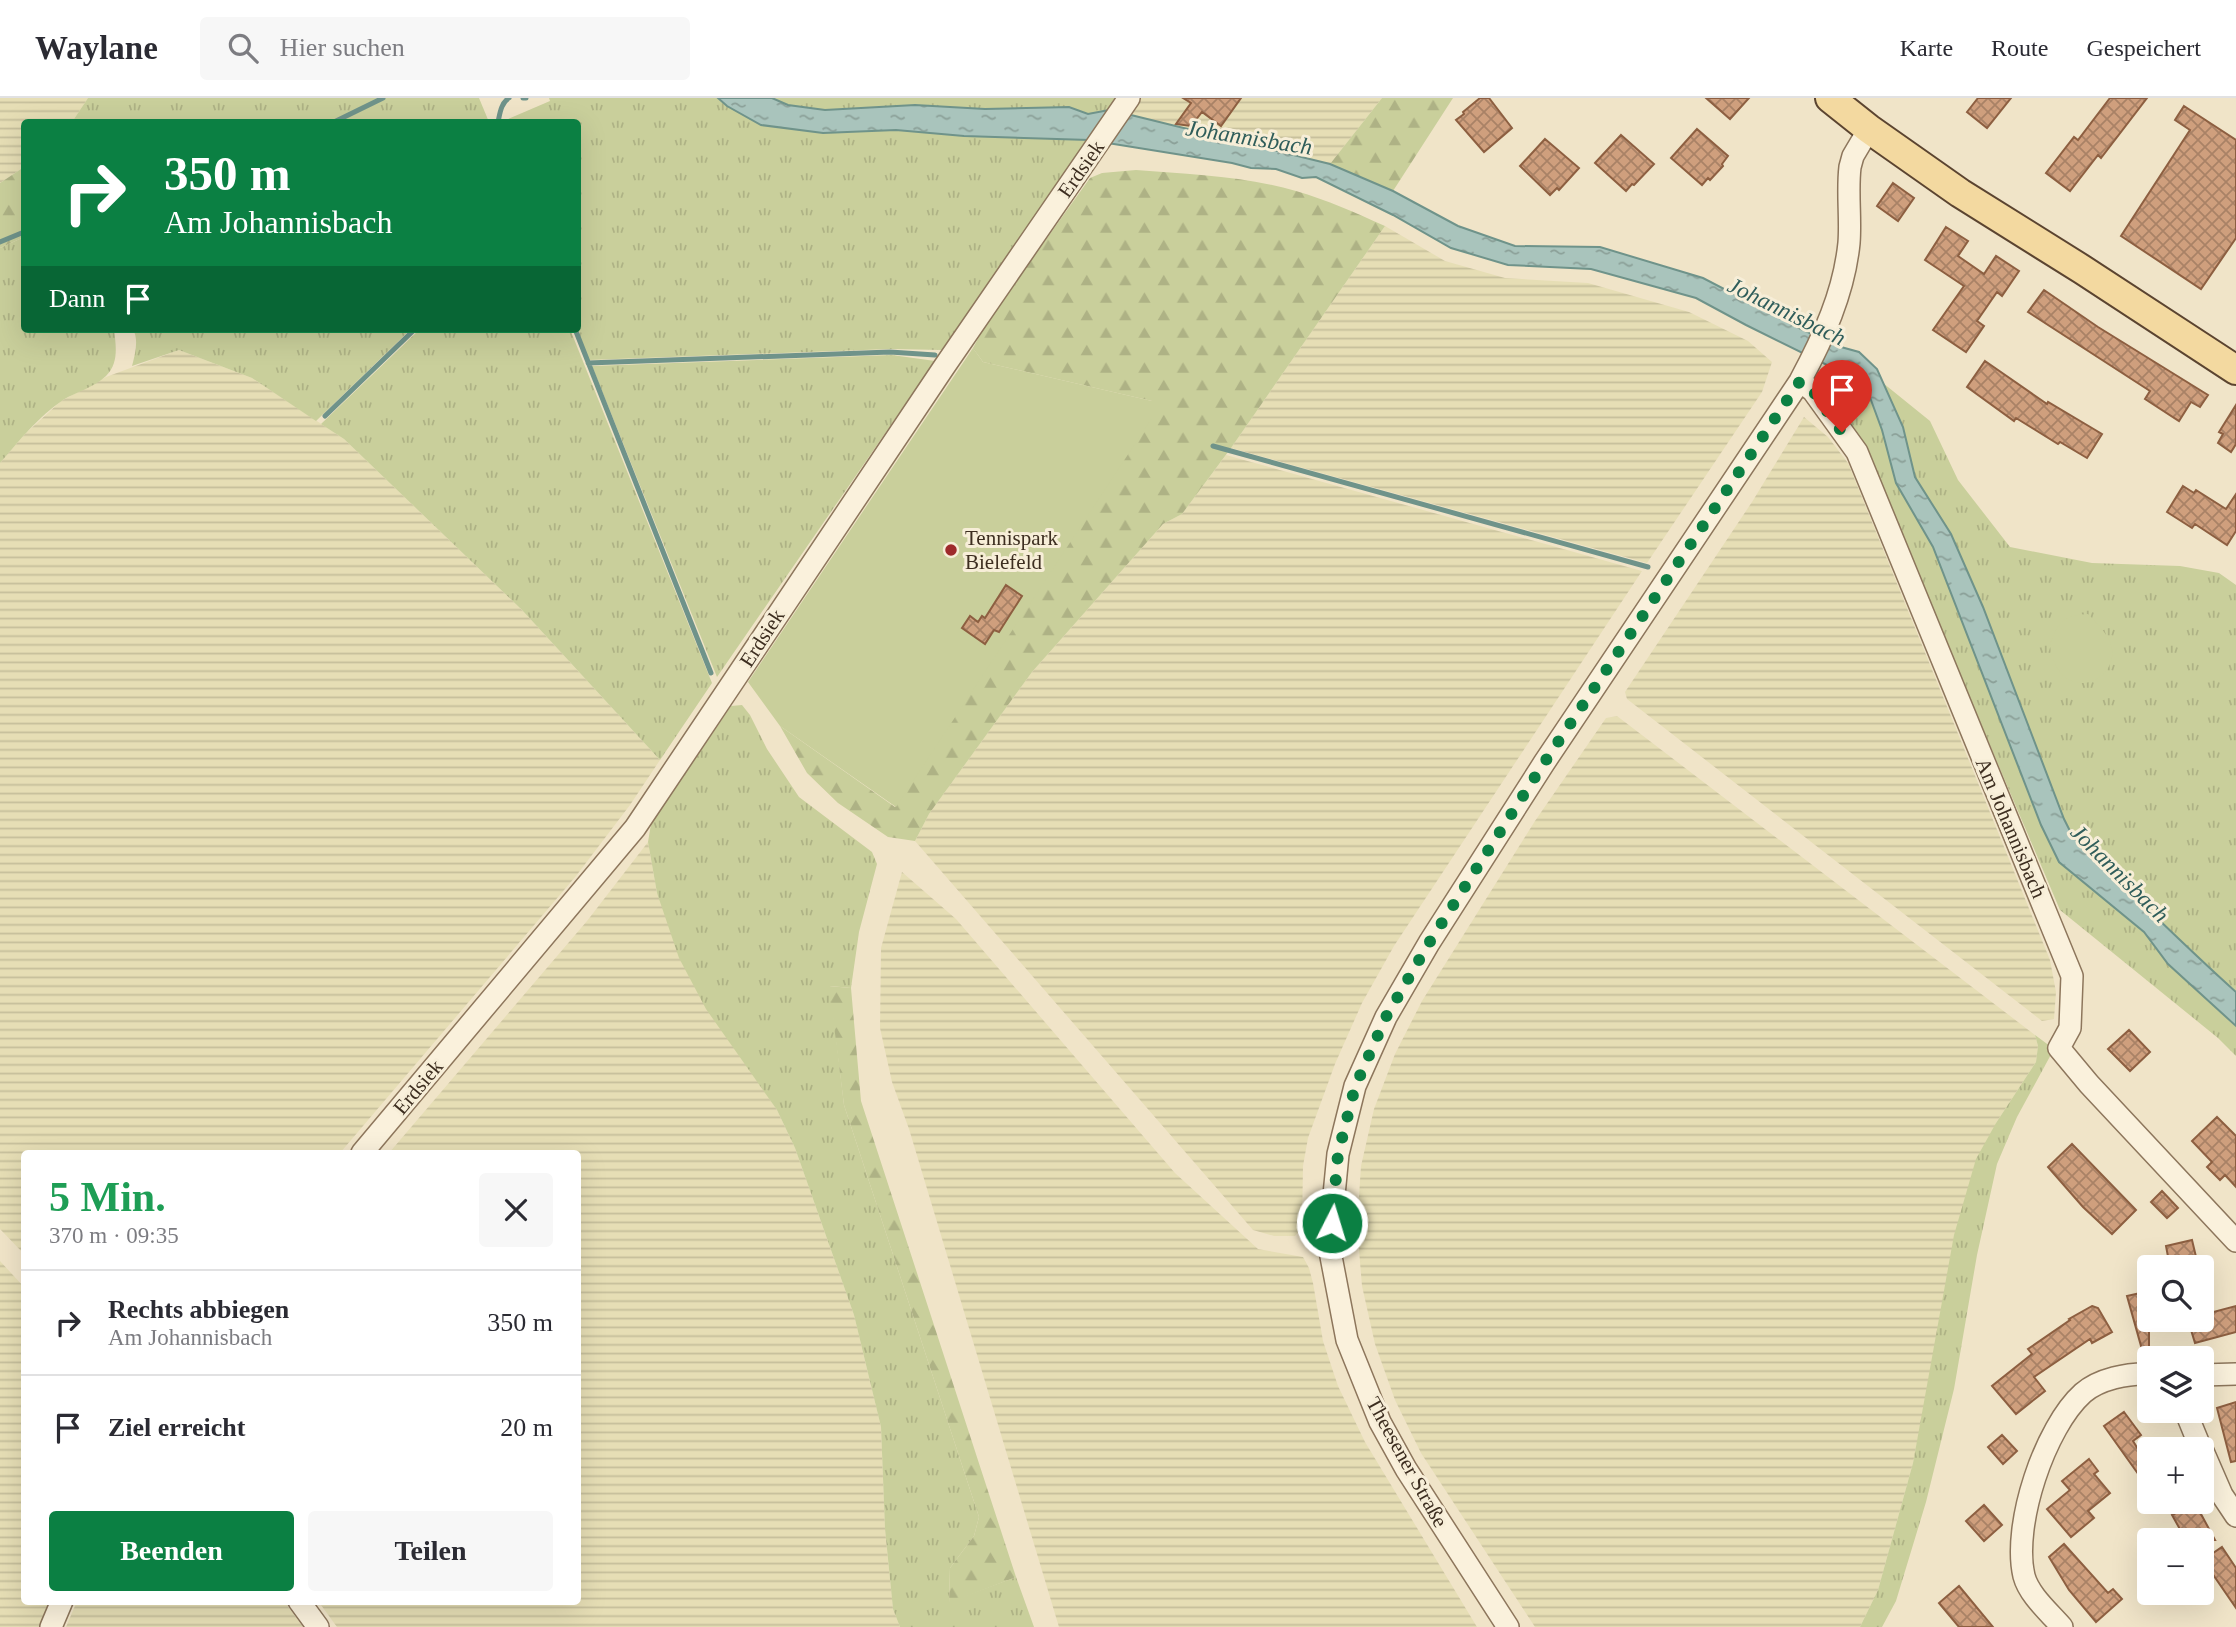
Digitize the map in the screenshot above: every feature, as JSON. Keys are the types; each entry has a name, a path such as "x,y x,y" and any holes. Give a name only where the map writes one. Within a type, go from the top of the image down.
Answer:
{"main road":[{"path":"1830,98 1960,193 2236,370"}],"street":[{"name":"Erdsiek","path":"365,1150 635,828 1126,102"},
{"name":"Theesener Straße","path":"1508,1627 1406,1469 1380,1422 1346,1340 1329,1246 1338,1154 1355,1087 1386,1017 1429,943 1544,763 1800,381 1839,298 1849,246 1850,167 1853,156 1869,129"},
{"name":"Am Johannisbach","path":"1800,381 1813,391 1857,452 2072,976 2070,1028 2059,1048 2089,1084 2236,1241"},
{"path":"2214,1375 2236,1374"},
{"path":"2062,1627 2034,1595 2024,1577 2024,1525 2035,1475 2065,1412 2084,1392 2112,1379 2137,1376"},
{"path":"2214,1477 2236,1516"},
{"path":"51,1627 60,1605"},
{"path":"302,1605 318,1627"}],"shaded area":[{"path":"0,98 88,98 74,119 21,119 21,169 0,183"},
{"path":"1137,98 1382,98 1330,164 1126,114"},
{"path":"1385,226 1445,261 1505,278 1588,283 1689,312 1748,341 1772,362 1762,392 1647,563 1231,448"},
{"path":"179,350 252,378 344,439 522,610 660,760 576,876 343,1150 21,1150 21,1251 0,1229 0,463 25,434 61,401 106,377"},
{"path":"1804,417 1828,437 1848,463 2050,960 2056,992 2054,1019 2042,1021 1627,699 1625,692 1752,502"},
{"path":"1226,455 1642,571 1394,946 1362,1003 1335,1064 1308,1138 1303,1166 1302,1228 1295,1236 1274,1236 1253,1230 915,841 929,814 1032,672 1163,524 1182,514"},
{"path":"1617,716 2035,1035 2038,1046 2036,1062 1996,1123 1925,1402 1913,1463 1878,1590 1860,1627 1535,1627 1421,1453 1395,1400 1375,1344 1362,1286 1357,1226 1361,1166 1374,1109 1395,1054 1422,1001 1535,821 1606,718"},
{"path":"648,842 657,893 754,1076 777,1110 795,1148 854,1315 881,1427 885,1529 893,1609 900,1627 337,1627 321,1605 581,1605 581,1150 392,1150 587,921"},
{"path":"902,872 956,919 1175,1173 1258,1249 1303,1257 1309,1268 1323,1341 1338,1386 1365,1442 1477,1627 1059,1627 909,1129 892,1082 880,1028 881,948"},
{"path":"0,1261 21,1284 21,1605 50,1605 41,1627 0,1627"},
{"path":"75,1605 287,1605 303,1627 66,1627"}],"green space":[{"path":"88,98 479,98 488,119 74,119"},
{"path":"549,98 718,98 761,125 823,133 896,130 964,136 1089,140 942,350 890,349 589,360 578,333 581,333 581,119 508,119 550,101"},
{"path":"772,98 1116,98 1109,110 1088,114 1069,107 985,109 915,105 825,110 788,105"},
{"path":"1382,98 1453,98 1393,191 1330,164"},
{"path":"21,169 21,238 0,248 0,183"},
{"path":"1136,170 1216,176 1276,186 1319,198 1385,226 1182,514 1163,524 1032,672 929,814 915,841 888,837 838,803 807,773 780,726 895,807 1152,401 983,362 973,348 987,322 1090,178 1102,173"},
{"path":"21,238 21,333 114,333 116,354 113,366 106,376 54,406 0,463 0,248"},
{"path":"135,333 407,333 316,421 252,378 179,350 132,366"},
{"path":"416,333 572,333 712,683 660,760 522,610 344,439 321,424"},
{"name":"Tennispark Bielefeld","path":"973,348 983,362 1152,401 1152,418 896,807 780,726 748,682"},
{"path":"892,355 935,361 717,677 592,366"},
{"path":"1829,366 1849,369 1868,392 1882,430 1896,483 1933,547 2041,825 2059,862 2144,932 2168,964 2236,1026 2236,1056 2218,1038 2060,910 1890,510 1819,391"},
{"path":"1883,383 1930,421 1958,480 2010,547 2092,563 2180,566 2219,573 2236,585 2236,992 2073,837 1983,607 1915,477 1903,427"},
{"path":"2088,614 2103,630 2112,649 2107,669 2092,681 2082,683 2063,675 2053,660 2050,645 2057,628 2064,620"},
{"path":"742,705 799,797 872,852 877,864 859,932 851,988 830,986 844,1105 979,1517 974,1536 950,1568 949,1602 1016,1577 1034,1627 900,1627 893,1609 885,1529 881,1427 854,1315 795,1148 777,1110 706,1009 679,958 657,893 648,842 651,824 731,706"},
{"path":"829,986 851,988 861,1101 1016,1577 949,1603 950,1568 974,1536 979,1517 844,1105"},
{"path":"2035,1035 2054,1049 2017,1117 1997,1164 1977,1255 1954,1389 1926,1502 1896,1601 1882,1627 1860,1627 1878,1590 1913,1463 1954,1235 1976,1159 2036,1062 2038,1046"}],"water":[{"path":"718,98 772,98 788,105 825,110 915,105 985,109 1069,107 1088,114 1109,110 1330,164 1393,191 1458,226 1515,246 1600,247 1703,278 1801,329 1859,352 1877,369 1903,427 1915,477 1951,534 1983,607 2073,837 2236,992 2236,1026 2168,964 2144,932 2059,862 2041,825 1933,547 1896,483 1882,430 1868,392 1849,369 1829,366 1696,298 1591,269 1508,265 1451,248 1393,215 1316,177 1302,178 1276,169 1251,168 1089,140 964,136 896,130 823,133 761,125"}],"building":[{"path":"1183,98 1241,98 1221,126 1202,112 1191,126 1176,124 1191,103"},
{"path":"1480,98 1489,98 1512,128 1484,152 1456,120"},
{"path":"1706,98 1749,98 1730,119"},
{"path":"1978,98 2011,98 1987,128 1967,112"},
{"path":"2110,98 2147,98 2101,158 2098,155 2070,191 2046,173 2074,137 2078,140"},
{"path":"2184,106 2236,140 2236,238 2201,289 2121,236 2190,130 2175,120"},
{"path":"1697,129 1728,156 1723,166 1702,185 1671,158"},
{"path":"1621,135 1654,164 1626,191 1595,163"},
{"path":"1545,139 1579,168 1559,190 1557,188 1550,195 1520,166"},
{"path":"1893,183 1914,198 1898,221 1877,206"},
{"path":"1946,227 1968,241 1958,256 1984,274 1996,256 2019,271 2002,296 1997,292 1977,321 1984,326 1966,352 1933,330 1964,286 1925,260"},
{"path":"2044,290 2208,395 2200,407 2191,402 2179,421 2145,399 2150,391 2028,312"},
{"path":"1985,361 2047,404 2048,402 2102,434 2087,458 2016,418 2014,421 1967,387"},
{"path":"2236,405 2236,444 2231,452 2218,443 2223,434 2219,432"},
{"path":"2183,486 2194,493 2196,490 2226,509 2236,494 2236,531 2227,545 2195,524 2192,528 2167,512"},
{"path":"1006,585 1022,596 999,632 994,630 985,644 962,628 970,616 978,622 982,616 985,618"},
{"path":"2129,1030 2150,1052 2130,1071 2108,1049"},
{"path":"2217,1117 2236,1136 2236,1187 2225,1175 2220,1180 2207,1167 2212,1162 2192,1141"},
{"path":"2072,1144 2136,1210 2112,1234 2083,1207 2048,1167"},
{"path":"2162,1191 2178,1208 2167,1218 2151,1202"},
{"path":"2192,1240 2196,1255 2168,1255 2166,1246"},
{"path":"2137,1294 2137,1332 2127,1296"},
{"path":"2092,1306 2098,1308 2112,1332 2092,1343 2090,1339 2034,1377 2045,1391 2016,1414 1992,1386 2032,1354 2028,1349"},
{"path":"2236,1306 2236,1332 2195,1343 2192,1332 2214,1332 2214,1312"},
{"path":"2137,1332 2149,1332 2149,1346 2141,1346"},
{"path":"2236,1402 2236,1461 2231,1462 2217,1408"},
{"path":"2124,1412 2141,1435 2133,1441 2137,1448 2137,1472 2104,1426"},
{"path":"2002,1435 2017,1451 2003,1464 1988,1447"},
{"path":"2089,1459 2098,1471 2094,1474 2110,1493 2088,1511 2094,1518 2071,1537 2047,1509 2070,1490 2062,1481"},
{"path":"1984,1505 2002,1525 1984,1541 1966,1521"},
{"path":"2201,1514 2209,1528 2179,1528 2172,1515"},
{"path":"2064,1544 2108,1593 2113,1589 2122,1599 2096,1622 2069,1590 2049,1557"},
{"path":"2222,1547 2236,1568 2236,1608 2214,1576 2214,1552"},
{"path":"1959,1586 1993,1627 1959,1627 1939,1603"}],"waterway":[{"path":"340,119 383,98"},
{"path":"499,119 503,105 509,98"},
{"path":"0,242 21,233"},
{"path":"325,416 411,333"},
{"path":"577,333 711,673"},
{"path":"588,363 890,352 935,355"},
{"path":"1213,446 1648,567"}],"place":[{"name":"Tennispark Bielefeld","path":"951,550"}],"route":[{"path":"1332,1223 1338,1154 1355,1087 1386,1017 1429,943 1530,785 1800,381 1813,391 1842,432"}],"water label":[{"name":"Johannisbach","path":"1249,137"},
{"name":"Johannisbach","path":"1787,311"},
{"name":"Johannisbach","path":"2120,873"}]}
